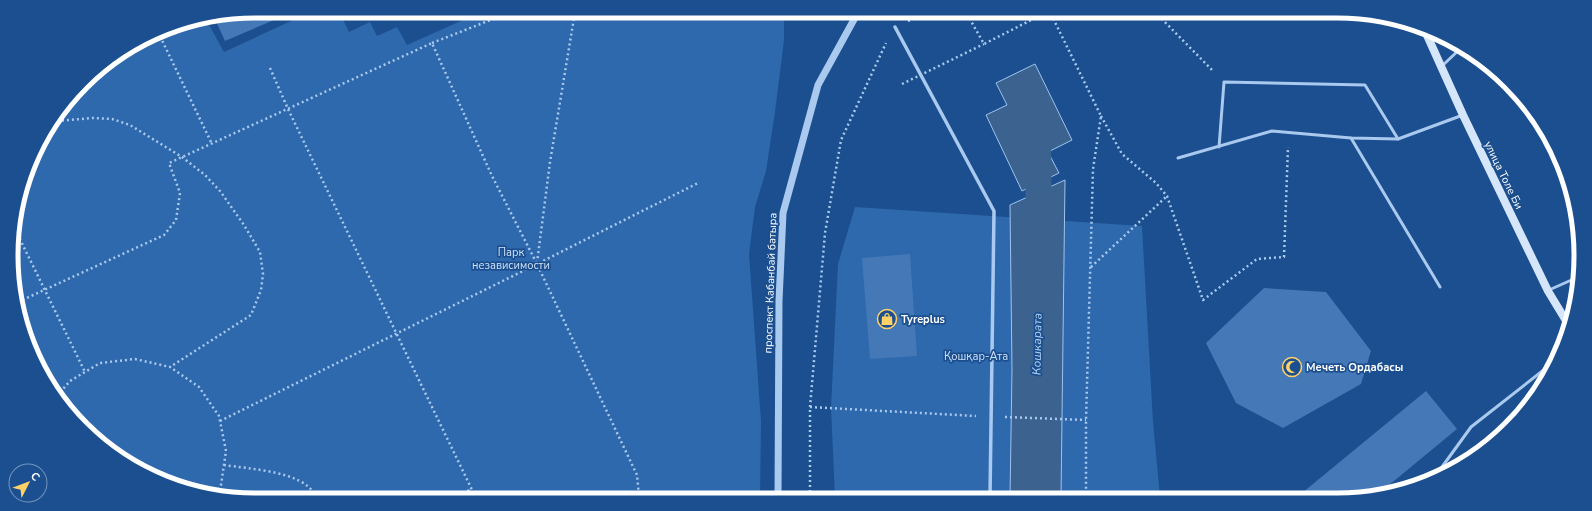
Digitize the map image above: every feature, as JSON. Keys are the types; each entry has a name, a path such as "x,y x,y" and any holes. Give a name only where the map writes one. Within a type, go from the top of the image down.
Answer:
{"main road":[{"name":"улица Толе Би","path":"1427,36 1463,116 1548,291 1565,319"}],"street":[{"name":"проспект Кабанбай батыра","path":"778,493 779,301 783,213 818,85 855,18"},
{"path":"895,27 994,211 990,493"}],"lane":[{"path":"1441,67 1457,51"},
{"path":"1219,147 1224,82 1365,85 1398,139"},
{"path":"1178,158 1272,131 1350,138 1398,139 1463,116"},
{"path":"1350,138 1440,287"},
{"path":"1548,291 1572,280"},
{"path":"1440,470 1471,427 1546,367"}],"path":[{"path":"23,300 164,235 176,220 180,193 169,163 432,43 496,18"},
{"path":"537,264 550,162 574,18"},
{"path":"810,493 810,407 825,233 841,140 895,27 915,18"},
{"path":"969,18 984,44"},
{"path":"902,84 1035,18"},
{"path":"1053,18 1122,154 1156,183 1167,196 1203,300 1257,259 1284,256 1288,132"},
{"path":"1161,18 1224,82"},
{"path":"161,38 212,144"},
{"path":"432,43 492,176 537,264 637,475 639,493"},
{"path":"270,68 288,109 473,493"},
{"path":"1086,493 1086,420 1093,169 1102,116"},
{"path":"61,120 93,118 112,119 130,125 182,157 205,175 220,191 236,212 260,252 263,274 261,290 251,315 170,367"},
{"path":"220,421 698,183"},
{"path":"1090,267 1167,196"},
{"path":"19,238 85,372"},
{"path":"61,391 70,381 100,363 135,359 170,367 199,387 219,416 226,451 222,485 219,490"},
{"path":"810,407 991,417"},
{"path":"1004,417 1086,420"},
{"path":"224,465 280,474 305,483 313,493"},
{"path":"467,493 470,487"}],"green space":[{"name":"Парк независимости","path":"292,18 342,18 349,32 370,22 377,36 397,27 407,45 468,18 784,18 784,40 775,112 766,171 755,207 749,254 761,421 760,493 256,493 225,491 194,485 150,469 111,444 77,412 58,387 42,361 26,317 20,286 18,256 20,225 26,194 42,150 67,111 99,77 124,58 150,42 172,33 173,35 194,26 208,23 224,52 293,20"},
{"name":"Қошқар-Ата","path":"855,207 1142,226 1153,422 1160,493 835,493 831,408 838,264"}],"water":[{"path":"1035,64 1072,140 1048,152 1059,173 1022,191 986,115 1007,105 996,83"},
{"path":"1065,180 1061,493 1010,493 1012,370 1010,205"}],"building":[{"path":"256,18 279,18 225,41 216,22"},
{"path":"910,254 917,356 870,359 862,258"},
{"name":"Мечеть Ордабасы","path":"1264,288 1326,292 1371,351 1361,384 1283,428 1236,403 1206,343"},
{"path":"1426,391 1457,429 1386,487 1367,491 1302,493"}],"waterway":[{"name":"Кошкарата","path":"1038,147 1039,228"}],"place":[{"name":"Tyreplus","path":"887,319"},
{"name":"Мечеть Ордабасы","path":"1292,367"}]}
